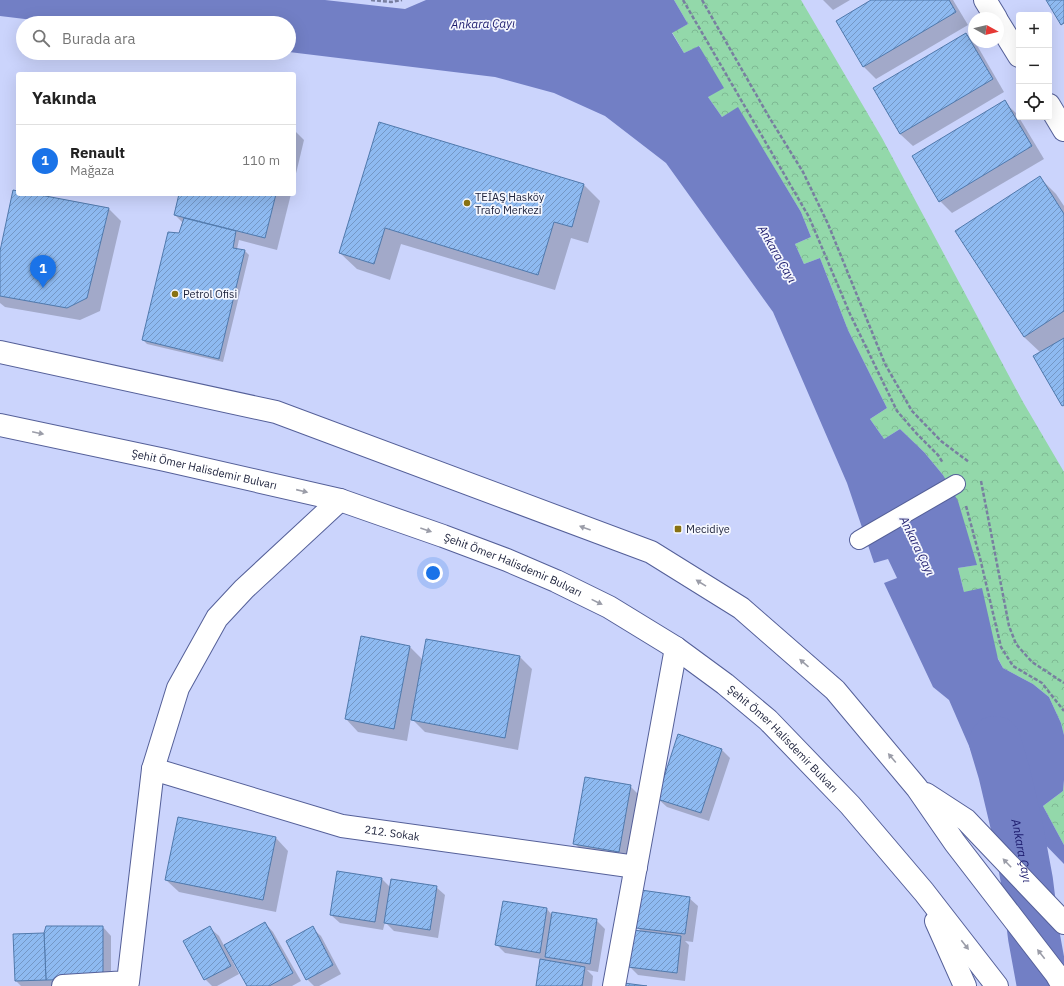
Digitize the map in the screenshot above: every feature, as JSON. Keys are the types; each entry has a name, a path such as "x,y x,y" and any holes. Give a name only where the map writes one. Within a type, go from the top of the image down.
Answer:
{"main road":[{"path":"985,0 992,12"},
{"path":"1004,32 1016,51"},
{"path":"1052,110 1064,130"},
{"path":"0,352 276,412 651,552 740,608 835,690 917,788 955,843 1056,974 1063,986"},
{"name":"Şehit Ömer Halisdemir Bulvarı","path":"0,426 165,460 340,500 507,560 556,581 609,607 676,648 726,684 768,720 850,806 924,892 997,986"},
{"path":"63,986 138,984 153,769 178,688 217,618 244,589 340,500"},
{"path":"614,986 676,648"},
{"name":"212. Sokak","path":"153,769 342,826 636,867"},
{"path":"917,788 966,820 1058,917"},
{"name":"Şehit Ömer Halisdemir Bulvarı","path":"924,892 965,986"}],"street":[{"path":"858,540 956,484"}],"path":[{"path":"371,0 391,2 402,0"},
{"path":"683,0 809,217 850,314 897,411 938,455 956,484 968,512 1001,647 1013,666 1042,682 1064,711"},
{"path":"702,0 806,178 828,224 885,364 912,411 941,442 963,457 972,466"},
{"path":"979,475 1009,626 1016,644 1032,662 1064,683"}],"green space":[{"path":"674,0 801,0 882,138 1023,402 1064,472 1064,735 1061,723 1049,697 1033,684 1003,668 964,592 958,568 976,565 943,475 924,452 900,429 884,439 870,419 887,408 848,330 820,258 804,264 795,244 811,237 801,212 738,108 722,117 708,97 700,46 684,53 672,32 688,24"},
{"path":"1064,780 1064,845 1043,806 1063,791"}],"water":[{"path":"0,0 325,0 405,9 426,0 674,0 688,24 672,33 684,53 699,46 724,88 708,97 722,117 738,107 801,212 811,237 795,244 804,264 820,258 848,330 887,408 870,419 884,439 900,429 924,452 943,475 958,501 977,565 958,568 964,592 982,588 998,659 1003,668 1033,684 1049,697 1061,723 1064,735 1063,791 1043,806 1064,845 1064,864 997,795 976,762 949,700 933,687 884,583 897,578 888,559 874,563 847,483 773,312 666,163 605,116 554,93 495,77 296,53 296,16 16,16 16,18 0,16"}],"building":[{"path":"871,0 949,0 956,12 863,67 836,21"},
{"path":"1046,0 1064,0 1064,23 1061,25"},
{"path":"966,33 968,36 968,48 975,48 993,79 900,134 873,88"},
{"path":"1005,100 1032,146 939,202 912,156"},
{"name":"TEİAŞ Hasköy Trafo Merkezi","path":"379,122 584,184 572,227 554,222 538,275 385,228 374,264 339,253"},
{"path":"1040,176 1064,214 1064,311 1024,337 955,231"},
{"path":"13,190 16,191 16,196 46,196 109,208 87,298 67,308 0,296 0,251"},
{"path":"179,196 276,196 265,238 174,215"},
{"path":"184,218 236,231 233,248 245,250 219,359 142,340 168,232 179,233"},
{"path":"1064,338 1064,405 1062,406 1033,356"},
{"path":"361,636 410,646 394,729 345,719"},
{"path":"426,639 520,656 505,738 411,720"},
{"path":"678,734 722,749 701,813 657,799"},
{"path":"585,777 631,785 619,852 573,844"},
{"path":"178,817 276,837 263,900 165,880"},
{"path":"337,871 382,878 375,922 330,915"},
{"path":"391,879 437,886 430,930 384,923"},
{"path":"641,890 690,897 685,934 636,928"},
{"path":"503,901 547,908 540,953 495,945"},
{"path":"552,912 597,919 590,964 545,957"},
{"path":"265,922 293,973 269,986 247,986 224,945"},
{"path":"46,926 103,926 103,979 46,980 44,933"},
{"path":"210,926 231,966 204,980 183,941"},
{"path":"313,926 333,965 306,980 286,941"},
{"path":"633,930 681,936 677,973 628,967"},
{"path":"44,933 46,980 15,981 13,934"},
{"path":"540,959 585,967 582,986 536,986"},
{"path":"624,983 647,986 624,986"}],"waterway":[{"name":"Ankara Çayı","path":"995,742 1017,827 1043,986"}],"place":[{"name":"TEİAŞ Hasköy Trafo Merkezi","path":"467,203"},
{"name":"Renault","path":"43,288"},
{"name":"Petrol Ofisi","path":"175,294"},
{"name":"Mecidiye","path":"678,529"}]}
